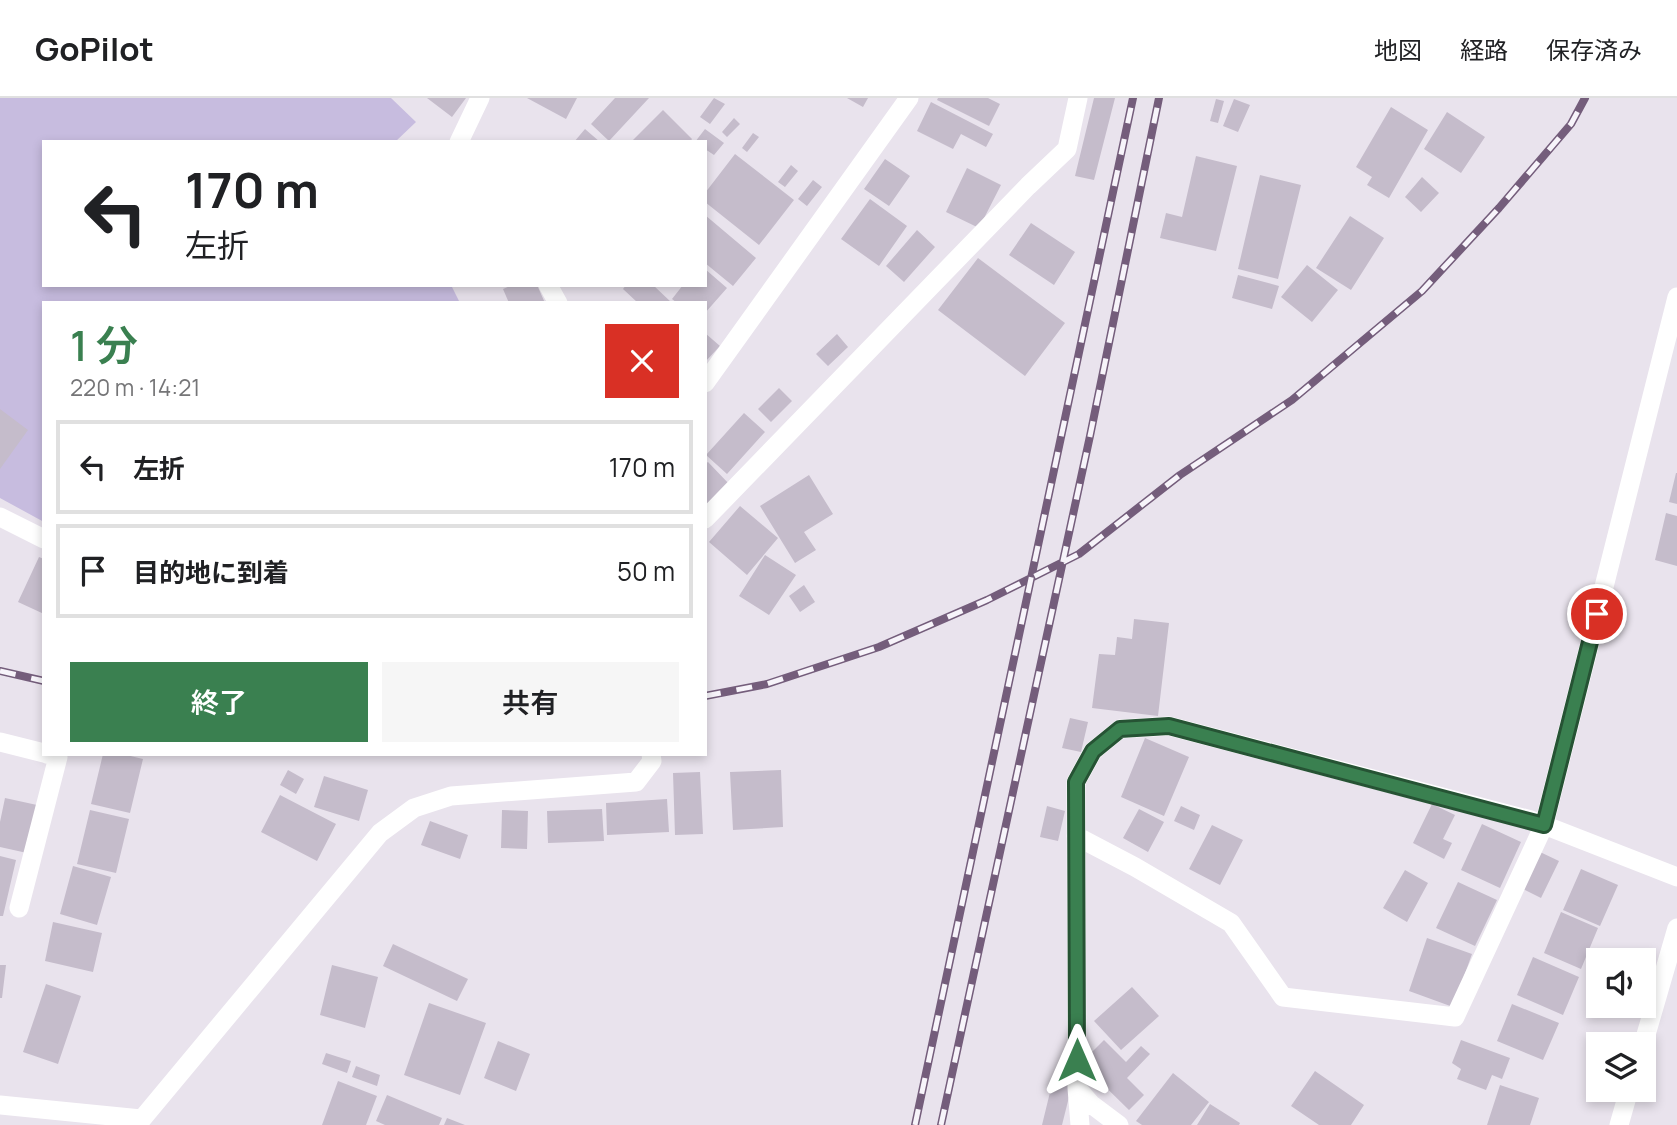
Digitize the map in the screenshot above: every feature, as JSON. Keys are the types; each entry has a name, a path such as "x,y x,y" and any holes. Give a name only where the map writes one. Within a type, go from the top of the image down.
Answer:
{"street":[{"path":"460,140 480,98"},
{"path":"707,380 909,98"},
{"path":"707,517 1018,195 1068,149 1078,98"},
{"path":"1076,836 1231,923 1283,997 1455,1017 1544,825 1677,297"},
{"path":"0,516 42,539"},
{"path":"1080,1125 1077,1088 1076,782 1093,751 1120,729 1169,726 1544,825 1677,877"},
{"path":"0,742 42,753"},
{"path":"19,908 58,757 54,756"},
{"path":"0,1105 139,1122 380,833 414,808 451,796 636,782 652,761 651,756"},
{"path":"1647,1032 1677,928"},
{"path":"1077,1088 1091,1104 1119,1125"},
{"path":"1619,1125 1626,1102"}],"shaded area":[{"path":"0,98 391,98 416,122 397,140 42,140 42,287 452,287 459,301 42,301 42,521 0,498"}],"building":[{"path":"427,98 466,98 452,117"},
{"path":"527,98 577,98 566,119"},
{"path":"615,98 649,98 610,140 591,124"},
{"path":"714,98 725,104 710,124 700,117"},
{"path":"847,98 868,98 863,107"},
{"path":"988,98 1000,104 989,126 937,100"},
{"path":"1094,98 1115,98 1094,180 1075,176"},
{"path":"1216,99 1224,101 1218,123 1210,121"},
{"path":"1234,99 1250,105 1238,132 1223,126"},
{"path":"931,102 993,134 986,147 961,134 953,149 917,131"},
{"path":"1391,107 1428,130 1389,198 1367,185 1372,177 1356,167"},
{"path":"663,110 692,139 691,140 633,140"},
{"path":"1447,112 1485,137 1461,173 1424,149"},
{"path":"734,118 740,124 727,137 722,132"},
{"path":"585,129 598,140 576,140"},
{"path":"705,129 724,143 714,155 707,150 707,140 697,140"},
{"path":"753,133 759,137 747,152 742,148"},
{"path":"735,154 794,200 759,245 707,204 707,190"},
{"path":"1196,156 1237,166 1216,251 1160,238 1166,213 1182,217"},
{"path":"885,159 910,176 889,206 864,189"},
{"path":"791,165 798,171 785,187 778,182"},
{"path":"967,168 1001,185 979,228 946,212"},
{"path":"1260,175 1301,185 1278,279 1238,269"},
{"path":"1422,177 1439,193 1421,212 1405,197"},
{"path":"813,180 822,187 807,206 798,199"},
{"path":"870,199 907,226 879,266 841,239"},
{"path":"1350,216 1384,238 1351,290 1316,268"},
{"path":"707,217 756,258 733,286 707,265"},
{"path":"1031,223 1075,252 1054,285 1009,255"},
{"path":"917,230 935,247 904,282 886,266"},
{"path":"978,258 1065,323 1025,376 938,310"},
{"path":"1307,265 1338,290 1312,322 1281,297"},
{"path":"707,271 727,288 707,311 707,301 672,299 681,287 707,287"},
{"path":"1238,275 1279,286 1272,309 1232,298"},
{"path":"538,287 544,301 508,301 503,289"},
{"path":"655,287 670,301 636,301 623,289"},
{"path":"837,334 848,347 828,366 816,354"},
{"path":"707,335 720,346 707,360"},
{"path":"779,388 792,401 771,422 758,409"},
{"path":"0,409 28,430 0,469"},
{"path":"744,413 765,432 727,474 707,454"},
{"path":"707,463 731,486 707,509"},
{"path":"1677,473 1677,504 1669,502"},
{"path":"809,475 833,514 804,532 816,550 795,563 760,506"},
{"path":"740,506 778,538 747,575 709,542"},
{"path":"1666,513 1677,516 1677,566 1655,560"},
{"path":"765,555 796,575 769,615 739,596"},
{"path":"39,557 42,558 42,613 18,602"},
{"path":"804,585 815,602 800,612 789,596"},
{"path":"1134,619 1169,623 1158,716 1092,708 1099,654 1115,655 1117,637 1132,639"},
{"path":"1070,718 1088,722 1081,752 1062,748"},
{"path":"1145,738 1189,757 1164,816 1121,797"},
{"path":"103,756 143,759 130,813 91,804"},
{"path":"288,770 304,779 296,794 280,785"},
{"path":"781,770 783,827 733,830 730,772"},
{"path":"700,772 703,834 675,835 673,773"},
{"path":"324,776 368,790 359,821 314,807"},
{"path":"280,795 336,824 317,861 261,832"},
{"path":"5,798 37,805 27,853 0,847 0,822"},
{"path":"667,799 669,832 607,835 606,803"},
{"path":"1432,804 1455,815 1443,839 1452,843 1444,859 1413,843"},
{"path":"1047,806 1065,811 1058,841 1040,837"},
{"path":"1181,806 1200,815 1194,830 1174,821"},
{"path":"602,809 604,841 548,843 547,811"},
{"path":"1139,809 1164,822 1148,852 1123,838"},
{"path":"90,810 129,819 116,873 77,864"},
{"path":"502,810 528,811 527,849 501,848"},
{"path":"430,821 468,835 460,859 421,845"},
{"path":"1482,824 1521,842 1500,888 1461,870"},
{"path":"1212,825 1243,840 1220,885 1189,869"},
{"path":"1540,852 1559,861 1541,898 1523,889"},
{"path":"0,856 16,860 3,916 0,916"},
{"path":"73,866 111,877 97,925 60,914"},
{"path":"1581,869 1618,885 1600,926 1563,910"},
{"path":"1405,870 1428,883 1407,922 1383,908"},
{"path":"1458,882 1497,900 1475,946 1436,928"},
{"path":"1561,912 1598,928 1590,948 1586,948 1581,969 1544,953"},
{"path":"53,922 102,933 93,972 45,961"},
{"path":"1427,938 1472,954 1453,1007 1409,991"},
{"path":"393,944 468,979 457,1001 383,966"},
{"path":"1533,957 1579,977 1563,1015 1517,995"},
{"path":"0,965 6,965 2,998 0,998"},
{"path":"332,965 378,977 365,1028 320,1015"},
{"path":"46,984 81,996 58,1064 23,1052"},
{"path":"1132,987 1159,1016 1121,1050 1094,1021"},
{"path":"429,1003 486,1023 460,1095 404,1075"},
{"path":"1512,1004 1559,1023 1543,1060 1497,1041"},
{"path":"1104,1040 1126,1062 1141,1046 1150,1054 1127,1078 1144,1095 1129,1110 1081,1063"},
{"path":"1461,1040 1510,1058 1502,1079 1492,1075 1486,1090 1457,1079 1461,1069 1452,1063"},
{"path":"498,1041 530,1054 516,1091 484,1078"},
{"path":"326,1053 351,1061 347,1073 322,1064"},
{"path":"356,1066 380,1075 377,1086 352,1077"},
{"path":"1315,1071 1364,1105 1351,1125 1319,1125 1291,1106"},
{"path":"1173,1073 1209,1102 1191,1125 1142,1125 1136,1121"},
{"path":"1053,1080 1072,1085 1062,1125 1042,1125"},
{"path":"338,1081 377,1096 366,1125 322,1125"},
{"path":"1500,1085 1539,1098 1530,1125 1487,1125"},
{"path":"387,1095 442,1118 439,1125 385,1125 376,1121"},
{"path":"1210,1104 1240,1123 1239,1125 1197,1125"},
{"path":"447,1118 465,1125 444,1125"}],"railway":[{"path":"915,1125 1133,98"},
{"path":"941,1125 1090,436 1159,98"},
{"path":"707,696 767,684 879,647 987,600 1079,554 1180,475 1292,400 1422,291 1499,208 1571,124 1585,98"},
{"path":"0,671 42,681"}],"route":[{"path":"1077,1060 1076,782 1093,751 1120,729 1169,726 1544,825 1597,614"}]}
